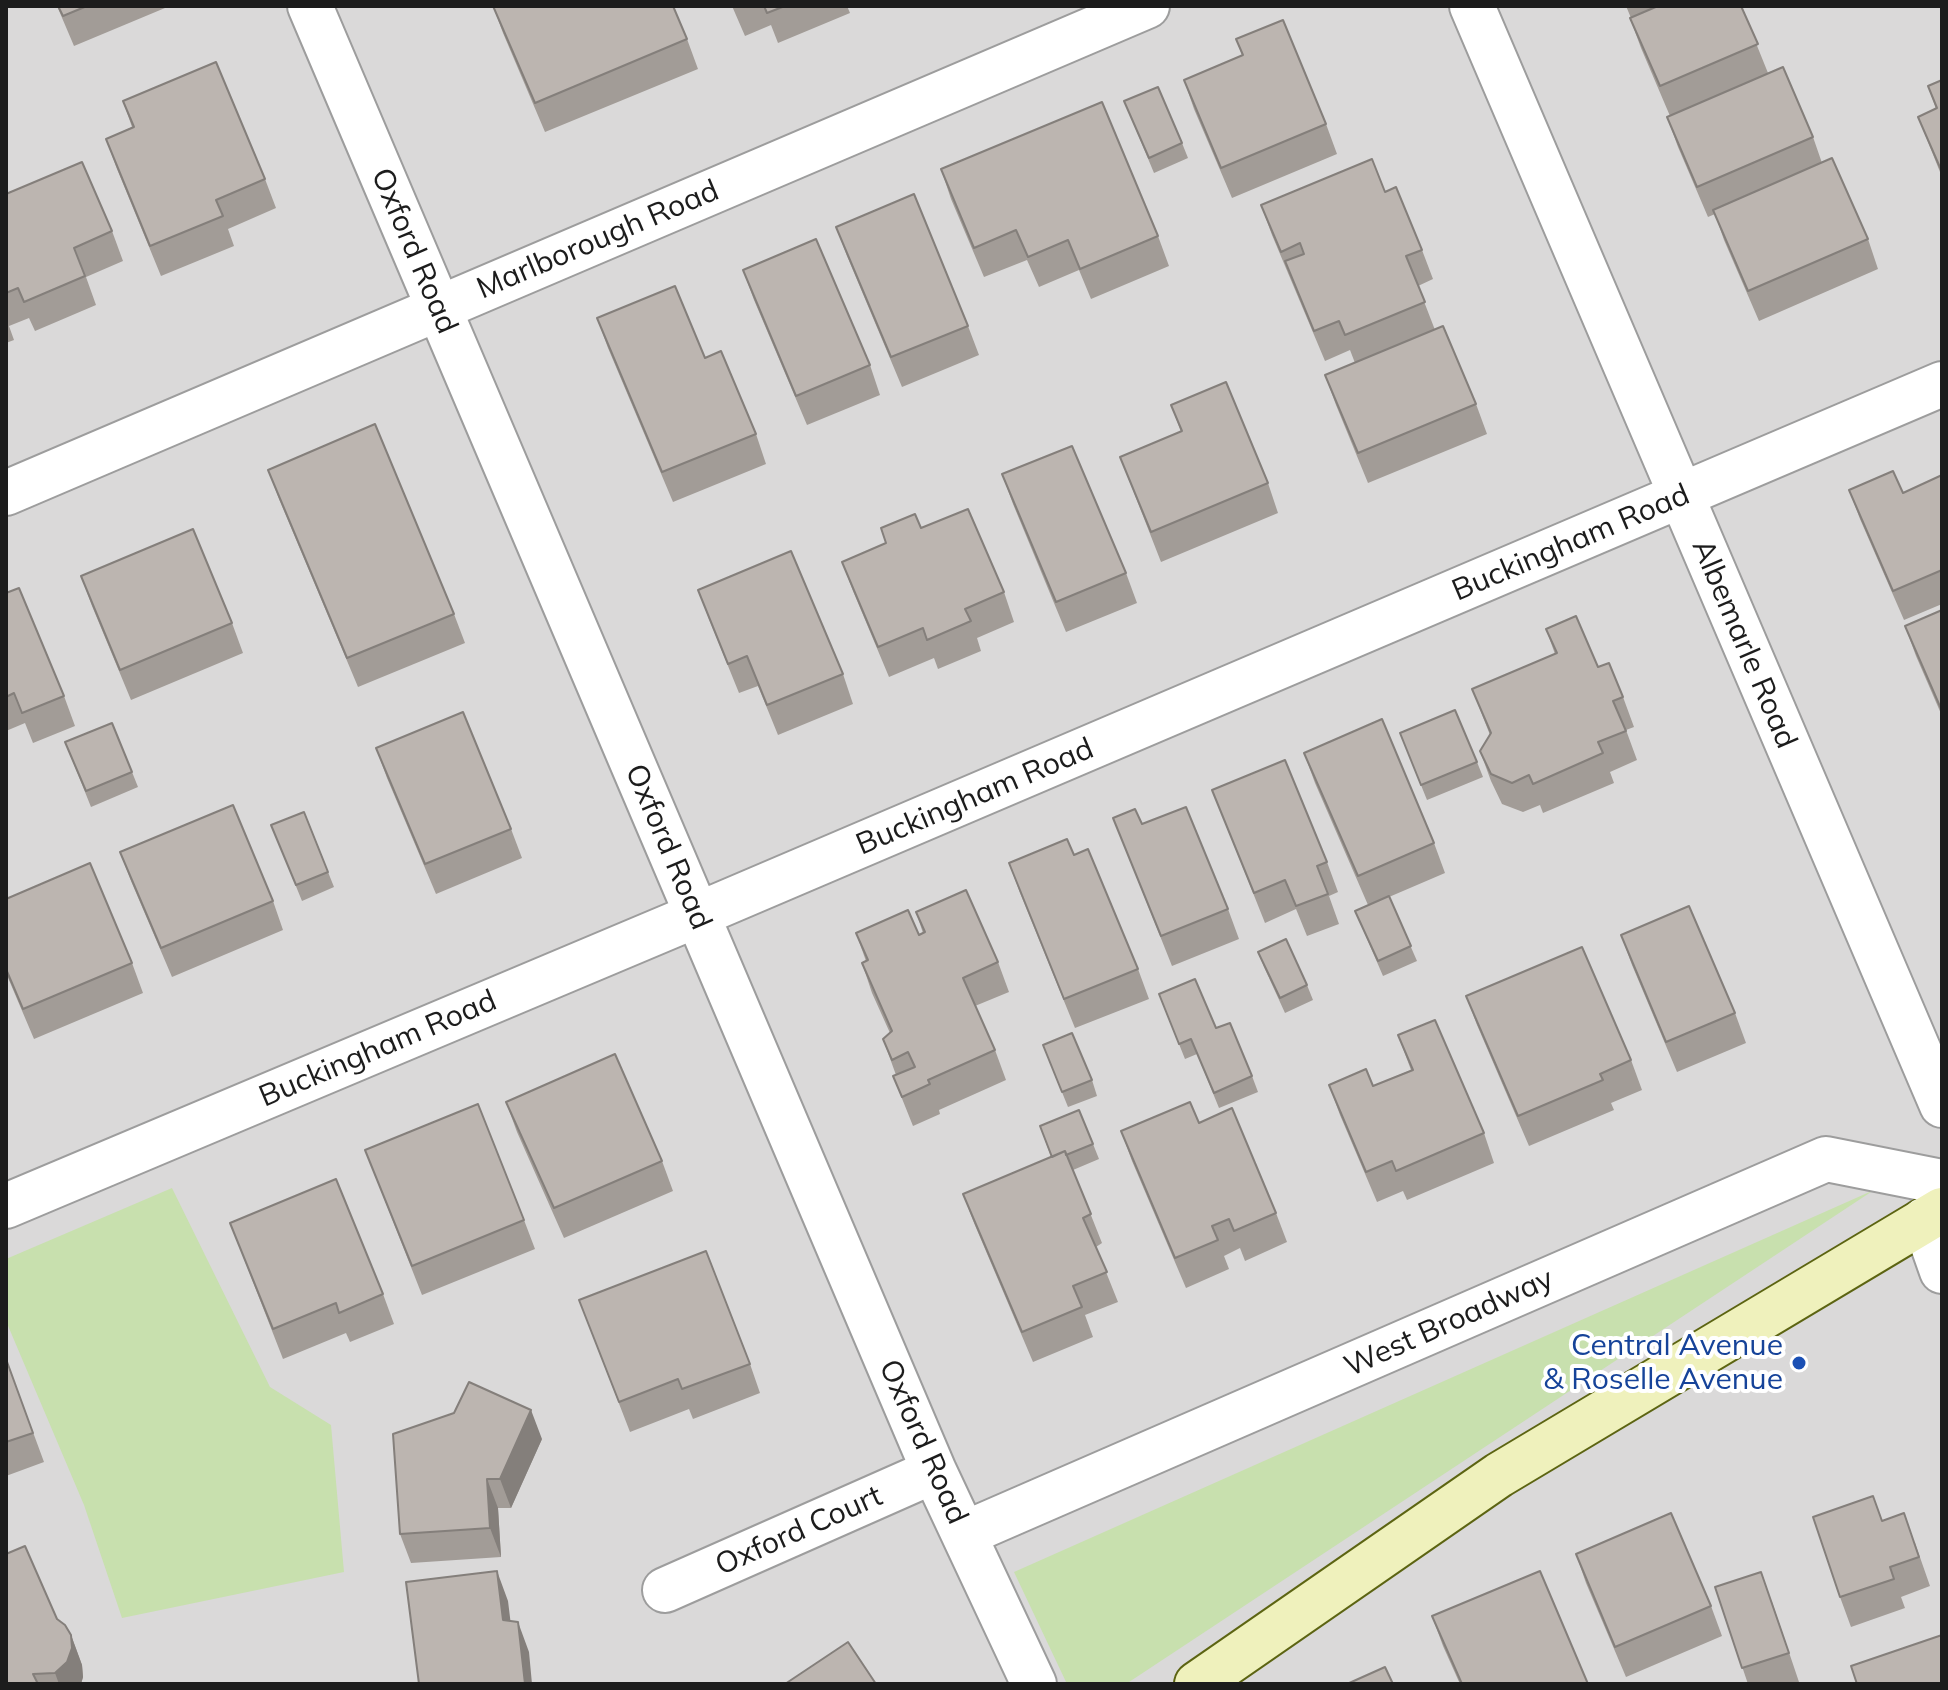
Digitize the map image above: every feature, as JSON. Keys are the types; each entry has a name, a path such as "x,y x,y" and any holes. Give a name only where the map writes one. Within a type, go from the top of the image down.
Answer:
{"main road":[{"path":"1197,1684 1499,1475 1933,1215"}],"street":[{"name":"Oxford Road","path":"310,6 934,1471 1034,1684"},
{"name":"Marlborough Road","path":"6,493 1147,6"},
{"name":"Albemarle Road","path":"1472,6 1942,1105"},
{"name":"Buckingham Road","path":"6,1206 1942,384"},
{"name":"West Broadway","path":"964,1534 1826,1159 1942,1182"},
{"path":"1933,1215 1942,1271"},
{"name":"Oxford Court","path":"665,1590 934,1471"}],"shaded area":[{"path":"6,6 1942,6 1942,1684 6,1684"}],"green space":[{"path":"172,1188 270,1387 331,1425 344,1572 122,1618 84,1505 6,1321 6,1259"},
{"path":"1874,1190 1126,1684 1067,1684 1014,1572"}],"building":[{"path":"58,6 87,6 63,16"},
{"path":"493,6 673,6 687,39 535,103"},
{"path":"764,6 785,6 767,13"},
{"path":"1658,6 1741,6 1758,44 1660,86 1630,18"},
{"path":"1283,20 1326,124 1221,168 1184,80 1243,55 1236,39"},
{"path":"216,62 265,179 216,200 223,216 150,246 106,139 134,127 123,101"},
{"path":"1783,67 1813,137 1697,187 1667,117"},
{"path":"1942,80 1942,172 1918,117 1937,108 1928,86"},
{"path":"1158,87 1182,143 1149,158 1124,101"},
{"path":"1102,102 1158,236 1080,269 1068,240 1028,257 1016,230 974,248 941,169"},
{"path":"1832,158 1868,239 1748,291 1713,210"},
{"path":"1372,159 1385,192 1396,187 1422,250 1406,256 1425,302 1345,335 1339,321 1314,331 1285,261 1304,254 1300,243 1281,252 1261,205"},
{"path":"82,162 112,231 74,248 85,276 24,302 18,288 6,293 6,194"},
{"path":"914,194 968,326 891,357 836,227"},
{"path":"816,239 870,365 796,396 743,270"},
{"path":"675,286 705,358 721,351 756,434 662,472 597,318"},
{"path":"1443,326 1476,404 1358,453 1325,375"},
{"path":"1226,382 1268,483 1151,532 1120,457 1182,431 1171,405"},
{"path":"375,424 454,614 347,658 268,470"},
{"path":"1072,446 1126,573 1056,602 1002,474"},
{"path":"1893,471 1903,493 1942,475 1942,570 1893,591 1849,490"},
{"path":"968,509 1004,592 965,609 971,621 927,640 923,628 878,647 842,562 886,543 881,528 915,514 921,528"},
{"path":"193,529 232,623 120,670 81,576"},
{"path":"791,551 843,674 767,705 747,656 728,664 698,590"},
{"path":"19,588 64,696 22,713 14,693 6,697 6,593"},
{"path":"1942,610 1942,711 1905,626"},
{"path":"1576,616 1598,667 1609,663 1623,697 1613,701 1626,731 1598,742 1603,753 1533,784 1529,775 1512,783 1491,774 1480,751 1491,733 1472,689 1557,653 1546,629"},
{"path":"1455,710 1477,762 1421,785 1400,733"},
{"path":"463,712 511,829 425,864 376,748"},
{"path":"1382,719 1434,843 1358,876 1304,753"},
{"path":"112,723 132,772 86,791 65,742"},
{"path":"1285,760 1327,862 1317,866 1328,894 1296,906 1285,880 1254,893 1212,790"},
{"path":"233,805 273,901 161,948 120,852"},
{"path":"1186,807 1228,909 1161,936 1113,818 1135,809 1142,824"},
{"path":"304,812 328,872 296,885 271,825"},
{"path":"1067,839 1074,855 1088,849 1138,969 1064,999 1009,863"},
{"path":"90,863 132,963 23,1009 6,969 6,899"},
{"path":"966,890 998,962 963,978 995,1050 928,1080 930,1084 902,1097 893,1076 915,1067 908,1052 892,1060 883,1039 892,1031 862,963 868,960 856,933 908,910 919,935 925,932 916,912"},
{"path":"1389,896 1411,946 1378,961 1355,911"},
{"path":"1689,906 1735,1013 1666,1042 1621,935"},
{"path":"1286,939 1307,985 1280,998 1258,952"},
{"path":"1582,947 1631,1060 1600,1074 1603,1080 1518,1116 1466,996"},
{"path":"1195,979 1216,1028 1230,1023 1252,1076 1214,1093 1191,1039 1179,1044 1159,994"},
{"path":"1435,1020 1484,1133 1396,1171 1392,1161 1366,1172 1329,1085 1366,1069 1373,1086 1413,1070 1398,1035"},
{"path":"1072,1033 1092,1080 1062,1092 1043,1045"},
{"path":"615,1054 662,1161 554,1208 506,1102"},
{"path":"1190,1102 1199,1123 1232,1108 1276,1213 1234,1231 1229,1219 1212,1226 1218,1240 1175,1258 1121,1131"},
{"path":"478,1104 524,1220 412,1266 365,1150"},
{"path":"1079,1110 1093,1144 1052,1157 1040,1126"},
{"path":"1065,1151 1091,1214 1083,1218 1107,1272 1073,1286 1082,1307 1022,1332 963,1194"},
{"path":"336,1179 383,1294 339,1313 336,1303 273,1329 230,1223"},
{"path":"706,1251 750,1364 682,1389 678,1379 619,1402 579,1300"},
{"path":"6,1359 33,1433 6,1442"},
{"path":"469,1382 531,1410 500,1479 487,1479 490,1528 400,1534 393,1434 454,1413"},
{"path":"1873,1496 1882,1521 1904,1513 1919,1557 1890,1567 1894,1579 1840,1597 1813,1517"},
{"path":"1671,1513 1711,1606 1615,1647 1576,1554"},
{"path":"25,1546 57,1619 71,1635 72,1648 67,1662 55,1673 33,1674 38,1684 6,1684 6,1554"},
{"path":"497,1571 503,1620 518,1622 525,1684 419,1684 406,1582"},
{"path":"1540,1571 1588,1684 1462,1684 1432,1616"},
{"path":"1761,1572 1789,1653 1742,1668 1715,1587"},
{"path":"1942,1635 1942,1684 1857,1684 1851,1666"},
{"path":"848,1642 876,1684 785,1684"},
{"path":"1385,1667 1393,1684 1347,1684"}],"place":[{"name":"Central Avenue & Roselle Avenue","path":"1799,1363"}]}
